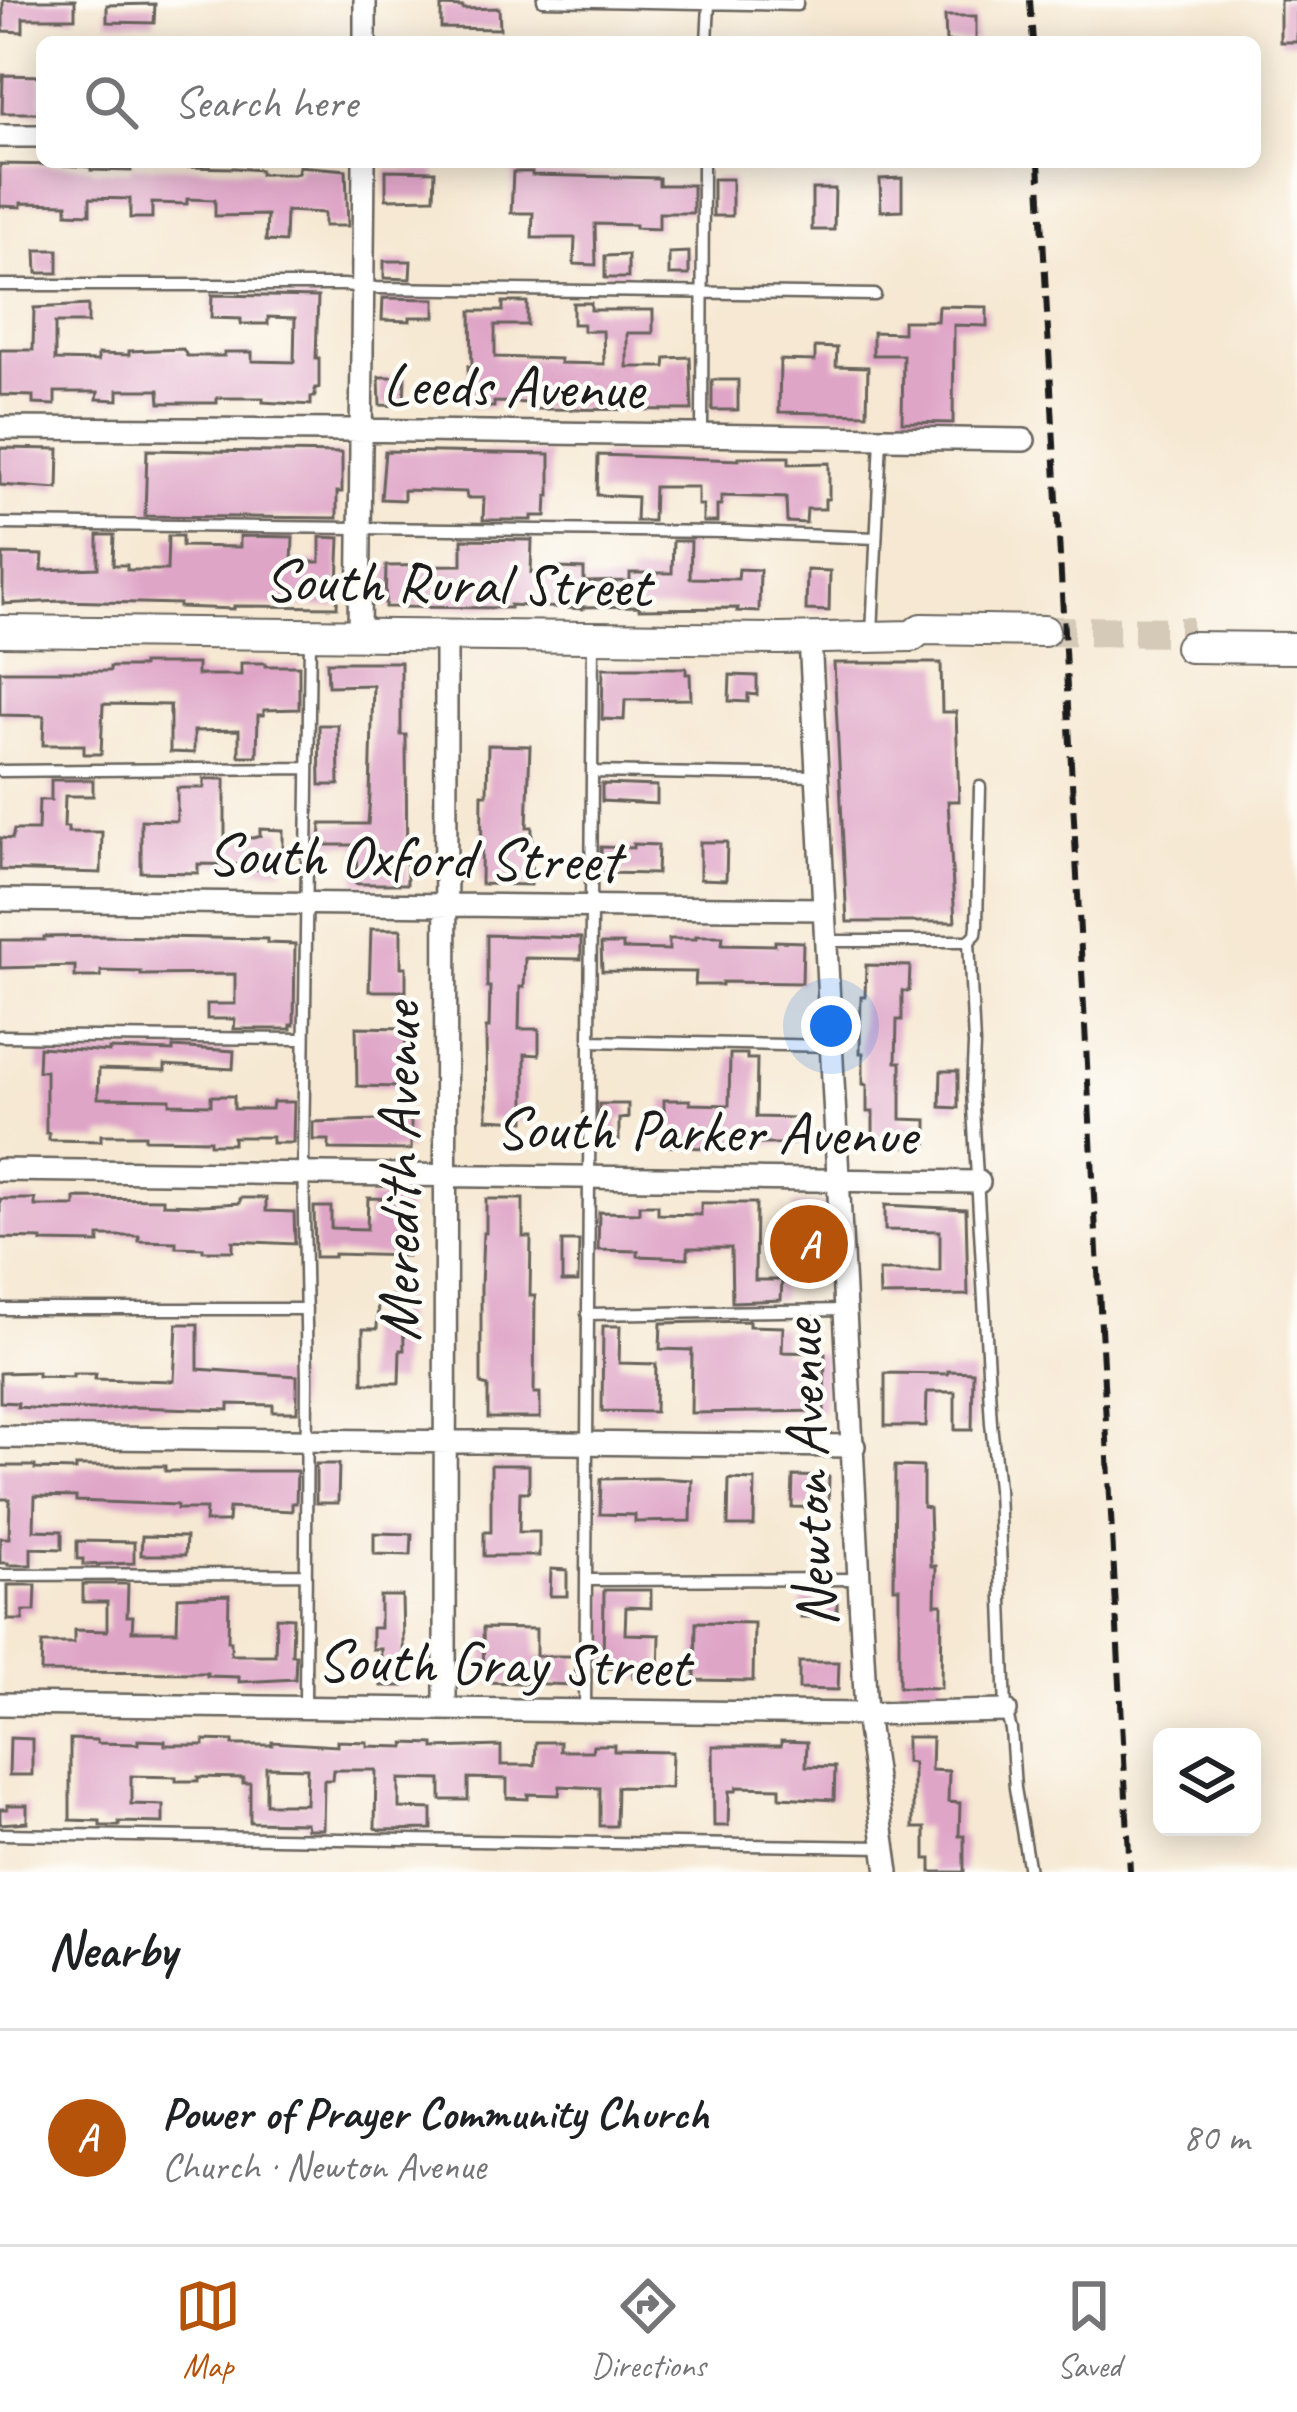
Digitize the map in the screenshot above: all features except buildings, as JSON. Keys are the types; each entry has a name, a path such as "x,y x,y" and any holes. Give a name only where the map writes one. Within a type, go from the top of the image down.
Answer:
{"main road":[{"name":"South Rural Street","path":"0,632 912,637 921,644 1043,637"},
{"path":"1297,634 1191,639 1297,648"}],"street":[{"path":"365,0 365,36"},
{"path":"0,136 36,136"},
{"path":"359,634 364,168"},
{"name":"Leeds Avenue","path":"0,428 1024,440"},
{"name":"Meredith Avenue","path":"445,1709 446,635"},
{"name":"Newton Avenue","path":"810,638 866,1714 888,1872"},
{"name":"South Oxford Street","path":"0,900 824,909"},
{"name":"South Parker Avenue","path":"0,1170 979,1182"},
{"path":"0,1437 854,1446"},
{"name":"South Gray Street","path":"0,1704 866,1714 1006,1711"}],"lane":[{"path":"543,0 797,5 797,0"},
{"path":"707,36 709,4"},
{"path":"702,436 703,168"},
{"path":"0,285 343,285 875,295"},
{"path":"872,637 881,438"},
{"path":"0,524 360,526 876,538"},
{"path":"305,1708 303,1173 310,634"},
{"path":"586,1711 593,637"},
{"path":"0,771 307,768"},
{"path":"592,772 817,776"},
{"path":"826,941 969,941 976,934 980,787"},
{"path":"969,941 974,1045 971,1090 998,1488 1006,1711 1029,1872"},
{"path":"0,1036 304,1040"},
{"path":"589,1041 832,1046"},
{"path":"0,1310 305,1309"},
{"path":"587,1313 847,1310"},
{"path":"0,1575 306,1574"},
{"path":"586,1580 860,1579"},
{"path":"0,1834 885,1847"}],"tunnel":[{"path":"1044,631 1192,632"}],"railway":[{"path":"1030,0 1033,36"},
{"path":"1039,168 1130,1872"}],"place":[{"name":"Power of Prayer Community Church","path":"809,1244"}]}
